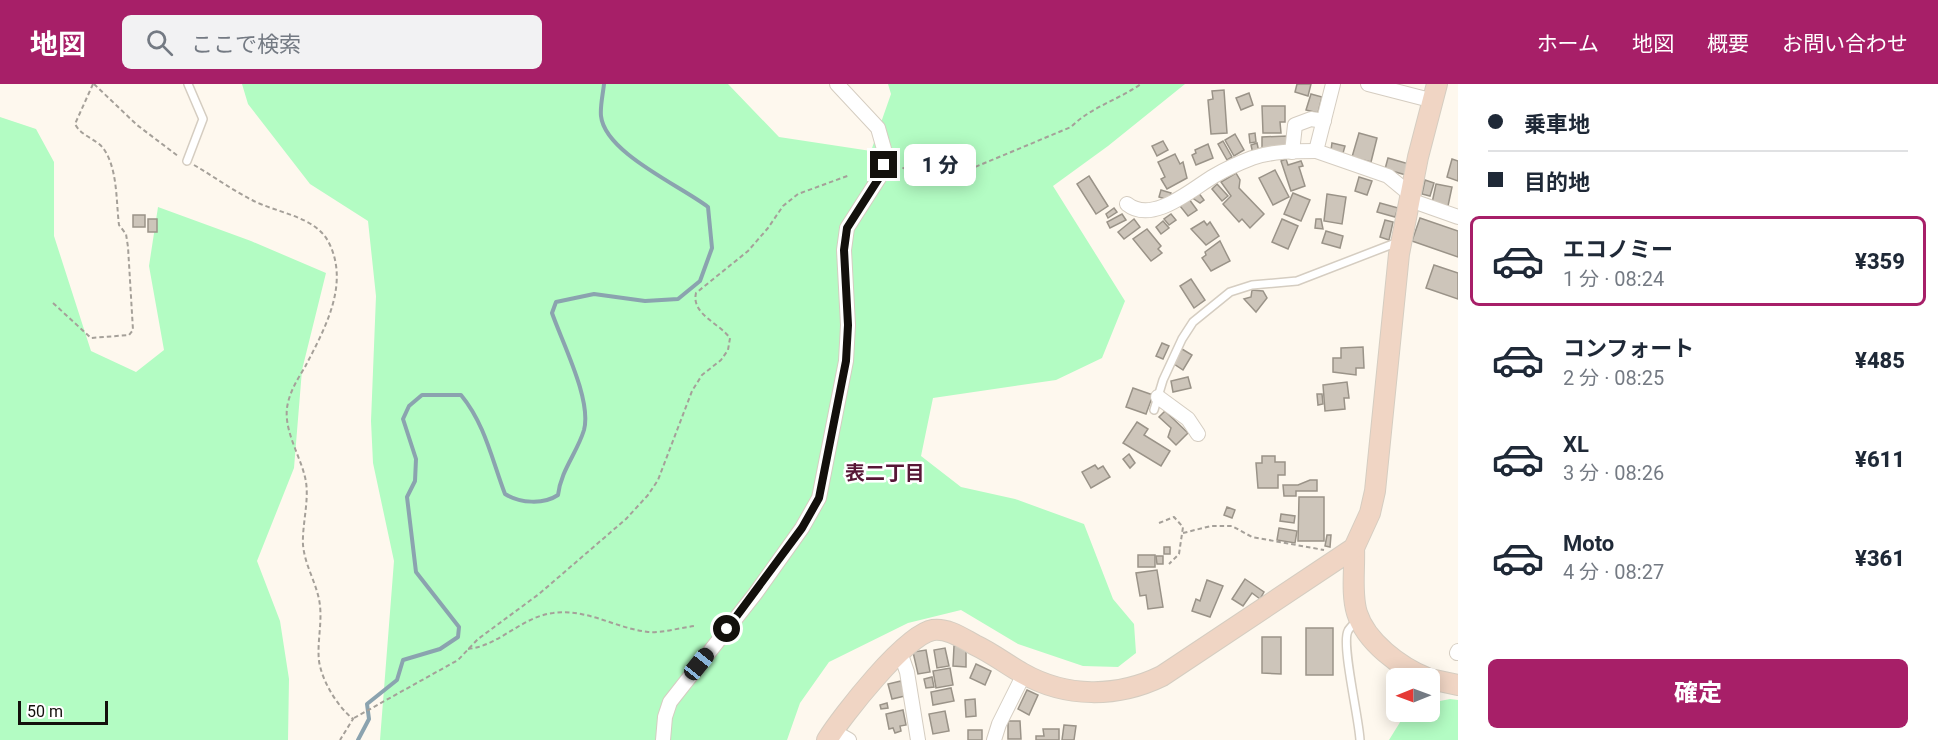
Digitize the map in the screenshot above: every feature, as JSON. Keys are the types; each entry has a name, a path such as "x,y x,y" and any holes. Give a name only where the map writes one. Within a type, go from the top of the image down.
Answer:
{"street":[{"path":"663,740 665,717 670,702 755,594 802,528 819,498 846,361 848,325 844,250 847,228 879,178 884,165 884,149 878,128 837,84"},
{"path":"1316,152 1333,84"},
{"path":"836,737 900,652 921,634 943,631 991,653 1024,674 1070,691 1106,692 1146,683 1348,554 1370,513 1375,491 1402,241 1410,197 1436,92 1368,84"},
{"path":"1292,153 1296,124 1311,119 1324,121"},
{"path":"1127,204 1136,210 1144,210 1173,203 1237,164 1265,154 1316,152 1388,177 1410,197 1458,218"},
{"path":"1156,403 1188,419 1198,434"},
{"path":"1348,554 1359,618 1376,642 1410,668"},
{"path":"900,652 907,672 918,740"},
{"path":"994,740 999,724 1024,674"},
{"path":"1440,681 1458,685"}],"lane":[{"path":"188,84 201,111 202,119 188,161"},
{"path":"1156,403 1182,339 1193,322 1230,292 1252,285 1298,281 1402,241"},
{"path":"1359,618 1348,631 1346,649 1359,717 1359,740"}],"path":[{"path":"53,303 91,338 118,338 129,335 133,330 128,247 126,234 119,225 111,160 101,146 78,130 75,124 94,84 168,151 249,199 319,229 329,243 337,285 327,324 291,392 286,417 307,485 303,547 305,562 320,605 319,662 332,692 352,719"},
{"path":"884,165 942,175 956,175 1071,128 1083,115 1125,95 1141,84"},
{"path":"340,740 352,719 448,666 539,594 626,519 648,495 658,480 693,391 702,375 721,360 728,350 730,338 695,305 694,300 699,288 748,251 783,206 798,194 850,175"},
{"path":"1159,523 1174,517 1183,527 1179,554 1169,564"},
{"path":"1183,533 1211,526 1232,526 1252,537 1348,554"},
{"path":"468,649 494,640 524,621 551,613 571,612 650,632 694,626"}],"green space":[{"path":"242,84 728,84 779,137 871,151 891,94 888,84 1185,84 1108,146 1053,186 1125,301 1102,358 1056,380 933,398 921,456 961,487 1015,499 1084,524 1113,599 1134,624 1136,653 1118,667 1083,666 1018,644 961,610 908,623 829,662 800,703 787,740 380,740 394,561 373,463 371,421 376,296 368,221 310,184 248,104"},
{"path":"0,117 36,129 54,162 54,236 91,351 136,372 164,350 149,266 158,207 251,241 326,273 302,370 294,468 257,561 280,621 289,679 288,740 0,740"},
{"path":"1458,700 1458,740 1389,740 1400,722 1440,722 1440,701"}],"building":[{"path":"1297,84 1311,84 1308,96 1295,92"},
{"path":"1224,90 1227,133 1211,134 1208,100 1213,99 1212,91"},
{"path":"1249,93 1253,105 1241,110 1236,98"},
{"path":"1311,94 1322,97 1318,113 1306,110"},
{"path":"1262,106 1285,106 1285,122 1280,122 1281,133 1263,133"},
{"path":"1255,133 1256,142 1250,143 1249,134"},
{"path":"1359,133 1377,138 1371,162 1352,157"},
{"path":"1235,134 1244,150 1234,156 1225,140"},
{"path":"1287,136 1288,150 1262,150 1262,137"},
{"path":"1163,141 1168,150 1157,156 1152,146"},
{"path":"1223,141 1232,157 1227,160 1218,144"},
{"path":"1257,143 1259,152 1253,154 1251,145"},
{"path":"1332,143 1345,146 1343,153 1331,150"},
{"path":"1208,144 1213,158 1196,165 1192,155 1196,153 1195,150"},
{"path":"1175,154 1180,164 1183,162 1187,178 1167,189 1161,179 1165,177 1158,162"},
{"path":"1388,158 1409,164 1406,175 1385,169"},
{"path":"1286,159 1288,165 1301,161 1303,166 1299,167 1305,186 1291,191 1281,161"},
{"path":"1452,159 1458,161 1458,181 1447,177"},
{"path":"1275,170 1289,197 1273,205 1259,178"},
{"path":"1236,173 1240,180 1239,188 1264,214 1250,228 1242,219 1239,222 1223,204 1231,196 1221,182"},
{"path":"1089,176 1108,206 1096,214 1077,184"},
{"path":"1359,177 1372,181 1367,195 1355,191"},
{"path":"1425,180 1434,183 1430,196 1422,194"},
{"path":"1217,184 1228,196 1222,201 1212,189"},
{"path":"1436,184 1452,187 1448,206 1432,203"},
{"path":"1161,190 1171,193 1169,200 1159,197"},
{"path":"1198,192 1204,200 1200,203 1191,197"},
{"path":"1293,193 1310,200 1301,221 1284,214"},
{"path":"1327,194 1346,197 1342,224 1324,221"},
{"path":"1189,199 1197,210 1188,216 1180,206"},
{"path":"1380,203 1398,208 1395,217 1377,212"},
{"path":"1114,208 1117,212 1108,218 1106,214"},
{"path":"1122,214 1126,220 1110,228 1107,222"},
{"path":"1171,214 1176,220 1169,225 1164,219"},
{"path":"133,215 145,215 145,227 133,227"},
{"path":"1420,218 1458,231 1458,257 1412,241"},
{"path":"148,219 157,219 157,232 148,232"},
{"path":"1134,219 1140,227 1124,239 1118,232"},
{"path":"1282,219 1298,226 1288,249 1272,242"},
{"path":"1316,219 1321,219 1323,229 1315,228"},
{"path":"1385,220 1393,222 1389,240 1380,237"},
{"path":"1163,221 1169,228 1161,234 1156,227"},
{"path":"1204,221 1207,225 1210,222 1219,236 1206,245 1191,229"},
{"path":"1147,229 1161,246 1158,249 1162,253 1151,261 1133,239"},
{"path":"1326,231 1343,236 1340,248 1322,243"},
{"path":"1220,241 1230,261 1211,271 1202,258 1206,255 1205,252"},
{"path":"1434,265 1458,273 1458,299 1426,288"},
{"path":"1191,279 1205,300 1194,308 1180,286"},
{"path":"1252,290 1263,291 1267,298 1256,312 1244,299 1251,297"},
{"path":"1162,343 1169,346 1163,359 1156,356"},
{"path":"1363,347 1364,368 1356,368 1356,375 1333,372 1333,358 1341,358 1341,348"},
{"path":"1182,349 1192,355 1183,370 1174,364"},
{"path":"1188,377 1191,388 1173,392 1171,381"},
{"path":"1347,382 1349,398 1344,398 1345,409 1325,411 1323,385"},
{"path":"1133,388 1153,395 1146,414 1126,407"},
{"path":"1317,394 1322,394 1323,404 1318,405"},
{"path":"1165,411 1188,433 1176,445 1168,437 1171,428 1159,417"},
{"path":"1137,422 1148,429 1144,435 1170,451 1161,466 1123,443"},
{"path":"1129,454 1135,463 1130,468 1123,459"},
{"path":"1262,456 1275,456 1275,462 1285,462 1285,475 1278,475 1278,488 1258,488 1256,463 1262,463"},
{"path":"1095,465 1098,469 1103,466 1110,477 1091,488 1082,472"},
{"path":"1317,480 1317,491 1296,491 1296,496 1284,496 1283,485 1298,485"},
{"path":"1299,497 1324,497 1324,541 1298,541"},
{"path":"1227,507 1235,510 1232,518 1224,515"},
{"path":"1281,514 1295,516 1294,523 1280,521"},
{"path":"1279,528 1297,531 1295,543 1277,540"},
{"path":"1327,535 1331,535 1330,547 1325,546"},
{"path":"1164,547 1170,547 1170,554 1164,554"},
{"path":"1138,555 1155,555 1155,567 1138,567"},
{"path":"1156,556 1163,556 1163,564 1157,564"},
{"path":"1157,570 1163,607 1148,609 1146,595 1140,596 1136,573"},
{"path":"1245,579 1264,592 1260,599 1252,593 1243,606 1232,599"},
{"path":"1207,580 1223,586 1210,617 1192,611 1196,599 1200,601"},
{"path":"1306,628 1333,628 1333,675 1306,675"},
{"path":"1262,637 1281,637 1281,674 1262,673"},
{"path":"954,646 966,647 966,667 953,666"},
{"path":"945,648 949,666 937,668 934,650"},
{"path":"926,650 930,672 918,674 913,652"},
{"path":"976,664 991,671 985,685 970,678"},
{"path":"950,668 953,685 936,688 933,671"},
{"path":"932,677 934,687 926,688 924,679"},
{"path":"901,681 905,696 892,699 888,684"},
{"path":"951,688 954,701 933,705 931,692"},
{"path":"1027,690 1038,695 1029,715 1018,709"},
{"path":"975,699 976,716 966,717 965,700"},
{"path":"887,703 888,708 881,709 880,705"},
{"path":"903,710 906,725 900,726 901,731 895,733 893,728 889,729 886,714"},
{"path":"945,711 949,731 933,734 929,714"},
{"path":"1008,721 1020,721 1021,739 1008,739"},
{"path":"1064,725 1076,726 1074,740 1062,740"},
{"path":"1043,729 1059,729 1059,740 1036,740 1036,736 1044,736"},
{"path":"968,730 982,730 982,740 968,740"}],"waterway":[{"path":"358,740 369,719 367,704 397,680 403,660 440,649 458,637 459,627 416,572 407,497 415,481 416,459 403,419 409,406 422,395 461,395 482,430 505,494 532,502 552,498 558,495 562,478 584,430 585,418 580,387 552,313 556,302 594,294 645,301 678,299 700,281 712,248 708,207 646,168 616,143 606,130 601,116 604,84"}],"district":[{"name":"表二丁目","path":"885,473"}],"route":[{"path":"727,629 802,528 819,498 846,361 848,325 844,250 847,228 879,178 884,165"}]}
